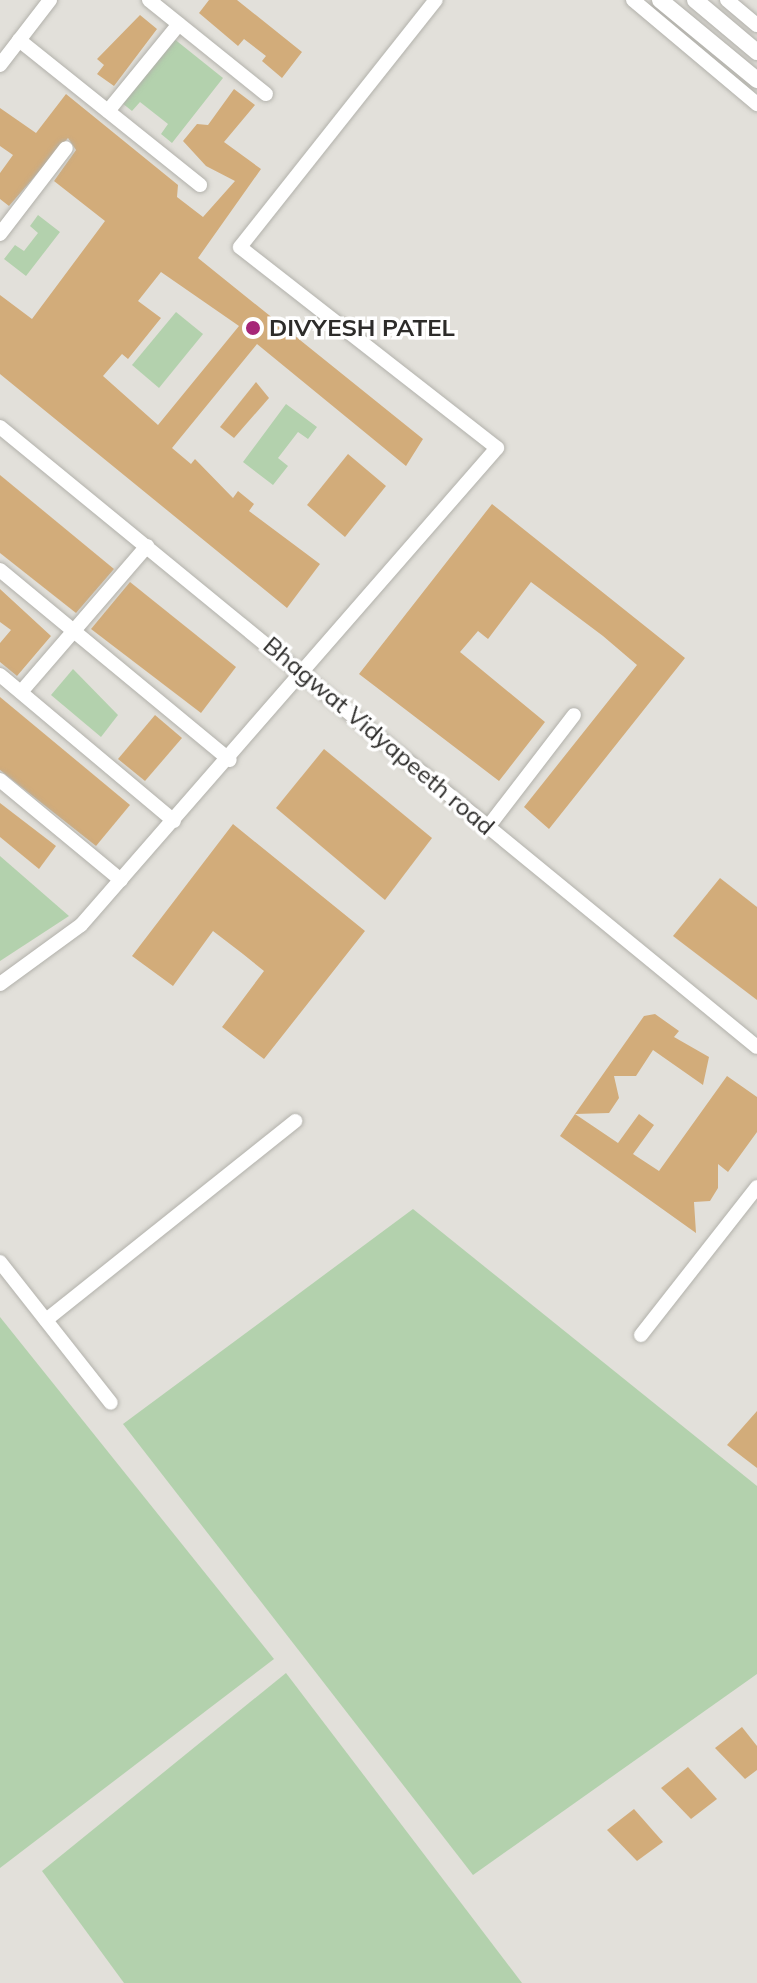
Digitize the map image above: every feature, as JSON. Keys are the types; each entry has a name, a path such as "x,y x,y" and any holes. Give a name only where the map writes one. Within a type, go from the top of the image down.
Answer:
{"street":[{"path":"0,65 50,0"},
{"path":"149,0 266,94"},
{"path":"0,984 81,925 230,760 497,448 240,247 436,0"},
{"path":"633,0 757,104"},
{"path":"660,0 757,80"},
{"path":"695,0 757,52"},
{"path":"727,0 757,25"},
{"path":"108,111 179,24"},
{"path":"19,40 200,185"},
{"path":"0,234 66,148"},
{"name":"Bhagwat Vidyapeeth road","path":"0,427 757,1047"},
{"path":"21,692 147,546"},
{"path":"0,570 230,760"},
{"path":"0,675 174,821"},
{"path":"488,827 574,715"},
{"path":"0,780 121,880"},
{"path":"46,1320 295,1121"},
{"path":"641,1335 757,1187"},
{"path":"0,1262 111,1403"}],"green space":[{"path":"173,38 223,78 172,143 161,134 168,124 140,102 132,111 122,103"},
{"path":"38,215 60,232 26,276 4,259 15,245 24,251 38,233 30,226"},
{"path":"176,312 203,334 159,388 132,365"},
{"path":"286,404 317,427 308,439 298,432 278,458 288,466 273,485 243,462"},
{"path":"73,669 118,715 101,737 51,695"},
{"path":"0,856 69,916 0,961"},
{"path":"413,1209 757,1486 757,1674 473,1875 123,1424"},
{"path":"0,1317 274,1659 0,1868"},
{"path":"286,1673 522,1983 124,1983 42,1871"}],"building":[{"path":"209,0 237,0 302,52 282,78 262,61 266,56 244,39 238,46 199,13"},
{"path":"140,15 157,29 114,86 97,74 104,65 97,59"},
{"path":"234,89 255,105 224,142 261,169 198,258 423,439 406,466 257,344 172,448 191,464 195,459 233,498 238,491 254,504 249,511 320,564 287,608 0,374 0,295 32,319 105,221 54,181 76,150 68,138 9,206 0,199 0,173 13,155 0,146 0,108 36,133 66,94 178,185 177,197 203,217 235,181 206,166 183,141 197,124 208,125","holes":["161,272 239,326 158,425 103,376 122,354 128,359 161,318 138,301"]},
{"path":"256,382 269,398 234,438 220,427"},
{"path":"348,454 386,486 345,537 307,505"},
{"path":"0,475 114,569 76,613 0,553"},
{"path":"492,504 685,658 549,829 524,807 637,665 603,636 531,582 488,639 478,631 460,652 545,722 499,781 359,674"},
{"path":"130,582 236,667 201,713 91,629"},
{"path":"0,589 51,636 17,676 0,662 0,643 11,630 0,622"},
{"path":"0,697 130,805 96,846 0,770"},
{"path":"155,715 182,738 145,781 118,759"},
{"path":"324,749 432,838 385,900 276,808"},
{"path":"0,803 56,846 39,869 0,837"},
{"path":"233,824 365,931 264,1059 222,1027 264,971 243,954 213,931 173,986 132,956"},
{"path":"720,878 757,907 757,1000 673,936"},
{"path":"655,1014 679,1031 674,1037 709,1057 703,1085 653,1050 636,1076 614,1076 619,1098 609,1113 575,1114 644,1016"},
{"path":"727,1076 757,1097 757,1132 728,1172 718,1164 718,1188 710,1201 694,1202 696,1233 560,1136 575,1114 618,1143 639,1114 654,1125 633,1154 659,1171"},
{"path":"757,1411 757,1468 727,1445"},
{"path":"742,1727 757,1746 757,1770 745,1779 715,1748"},
{"path":"688,1767 717,1799 691,1819 661,1788"},
{"path":"634,1809 663,1842 637,1861 607,1830"}],"place":[{"name":"DIVYESH PATEL","path":"253,328"}]}
